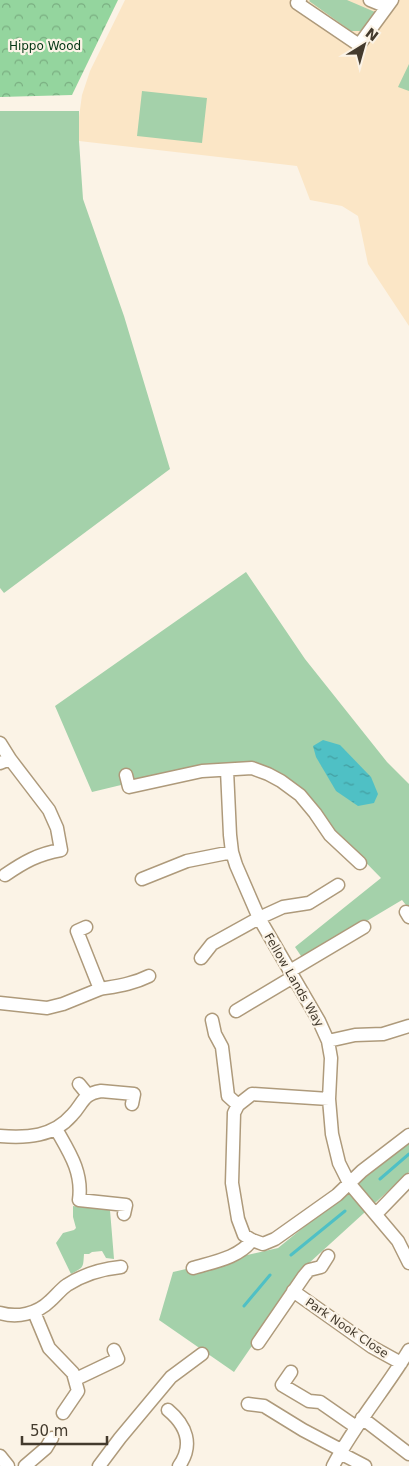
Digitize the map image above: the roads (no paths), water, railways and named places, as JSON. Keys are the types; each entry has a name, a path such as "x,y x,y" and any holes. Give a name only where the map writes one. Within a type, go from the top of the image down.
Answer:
{"street":[{"path":"300,0 298,3 359,45 390,3 370,0"},
{"path":"0,743 5,761 49,810 57,828 61,850 30,859 5,875"},
{"path":"126,775 129,787 202,771 252,768 268,774 300,795 330,835 360,863"},
{"name":"Fellow Lands Way","path":"226,770 232,852 236,866 259,918 320,1020 328,1040 331,1058 329,1099 332,1134 339,1163 349,1183 398,1241 409,1263"},
{"path":"142,879 187,861 232,852"},
{"path":"201,958 212,944 259,918 283,907 309,903 338,885"},
{"path":"86,927 77,931 100,989"},
{"path":"236,1011 364,927"},
{"path":"0,1003 47,1008 63,1004 100,989 126,985 149,976"},
{"path":"212,1020 215,1034 222,1046 228,1096 238,1105"},
{"path":"328,1040 355,1035 383,1034 409,1026"},
{"path":"79,1084 88,1095"},
{"path":"0,1136 35,1136 56,1129 72,1116 83,1099 100,1091 134,1094 132,1104"},
{"path":"329,1099 252,1094 238,1105 234,1113 232,1183 238,1219 244,1234 252,1240 263,1244 275,1239 337,1195 349,1183 409,1135"},
{"path":"56,1129 78,1170 79,1200 126,1205 124,1214"},
{"path":"376,1214 409,1180"},
{"path":"193,1268 230,1257 247,1248 252,1240"},
{"name":"Park Nook Close","path":"258,1343 304,1276 309,1270 320,1267 328,1256"},
{"path":"0,1313 17,1315 34,1312 45,1306 67,1286 97,1264 121,1267"},
{"name":"Park Nook Close","path":"293,1291 372,1347 401,1363"},
{"path":"34,1312 49,1348 73,1373 77,1385"},
{"path":"63,1413 77,1385 118,1359 114,1350"},
{"path":"333,1466 340,1451 359,1422 409,1350"},
{"path":"99,1466 171,1377 202,1354"},
{"path":"291,1372 282,1384 309,1402 320,1402 359,1422 409,1454"},
{"path":"248,1404 264,1406 365,1466"},
{"path":"168,1410 178,1419 186,1437 186,1450 181,1463"},
{"path":"25,1466 46,1448 52,1438"},
{"path":"0,1456 8,1466"}],"water":[{"path":"323,740 340,745 371,777 378,794 374,803 358,806 336,791 316,757 313,746"}],"waterway":[{"path":"380,1179 409,1154"},
{"path":"291,1255 345,1211"},
{"path":"244,1306 270,1275"}],"park label":[{"name":"Hippo Wood","path":"45,46"}]}
